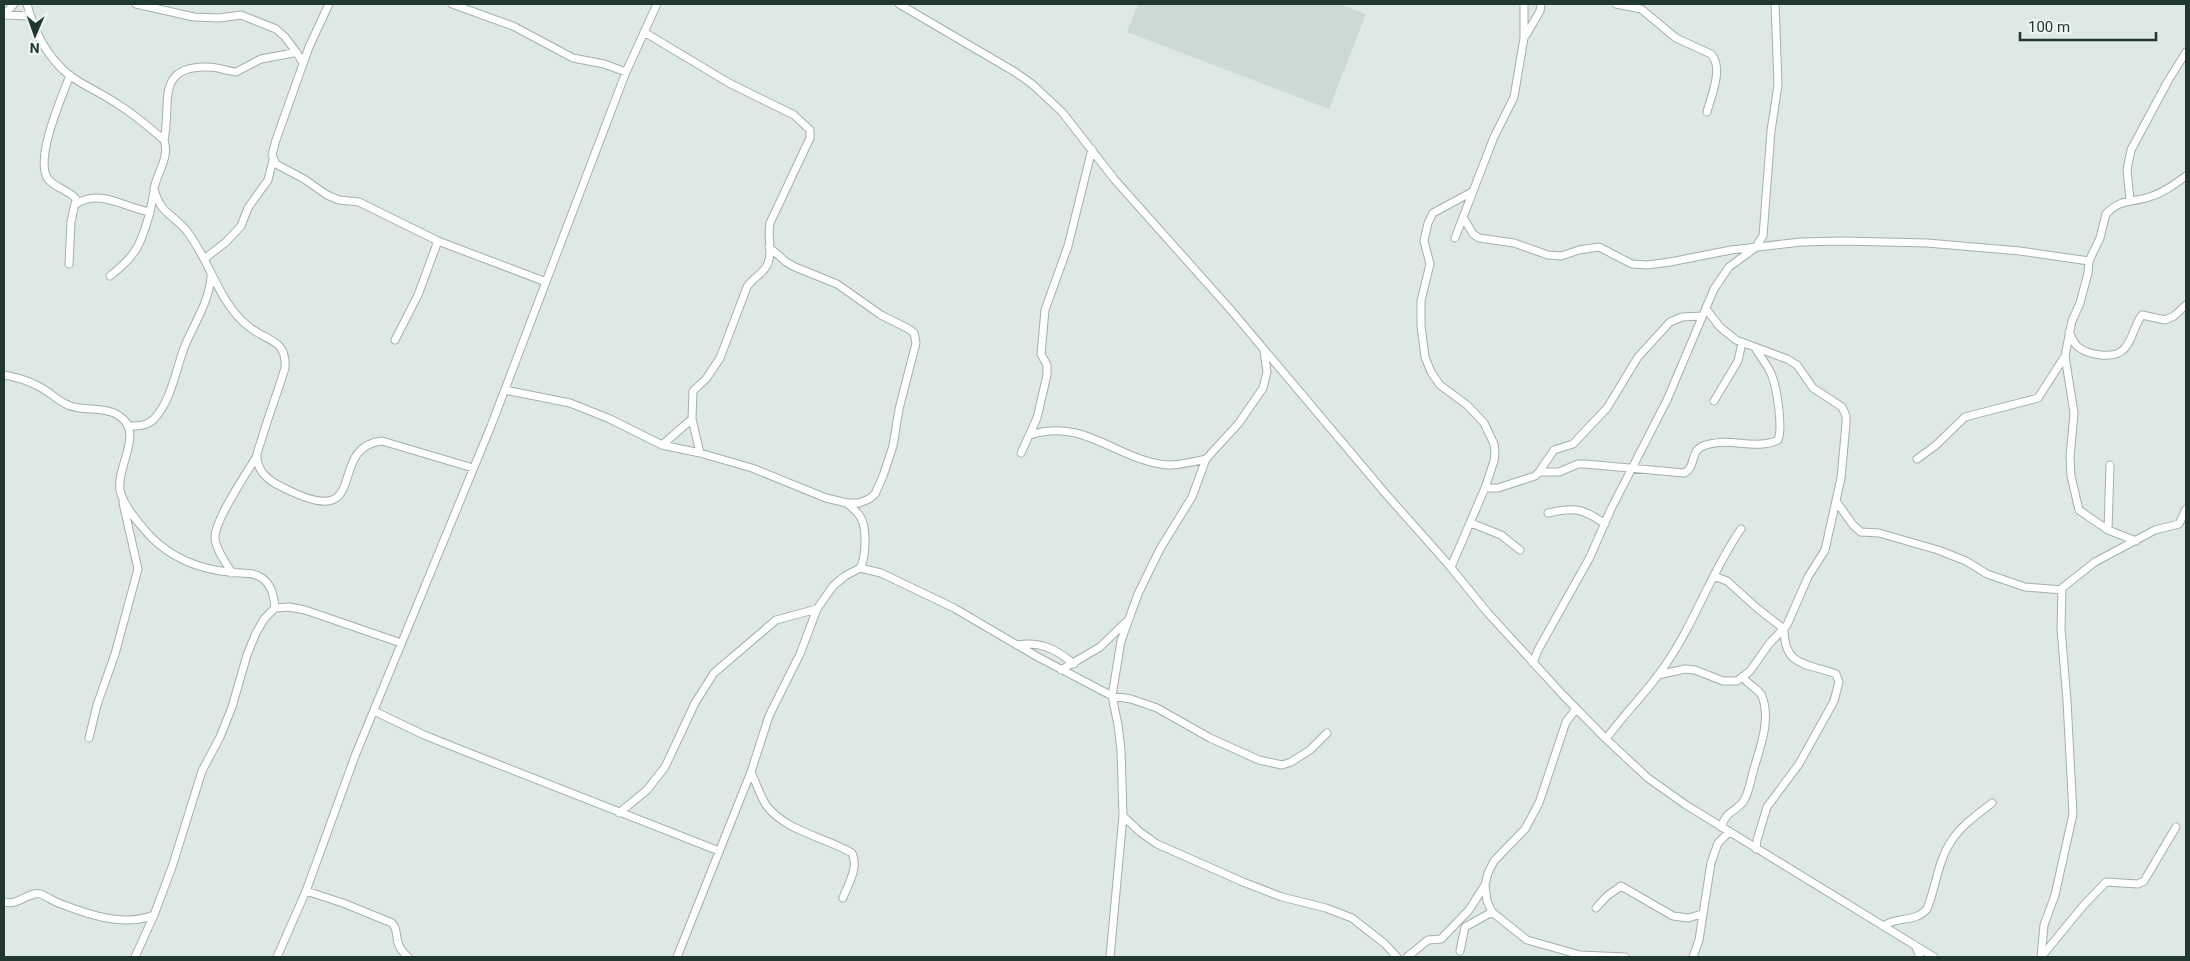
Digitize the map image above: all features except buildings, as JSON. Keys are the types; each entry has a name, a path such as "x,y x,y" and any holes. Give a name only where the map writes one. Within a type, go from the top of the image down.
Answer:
{"street":[{"path":"14,4 4,15 30,16"},
{"path":"27,4 30,16 46,50 70,75 132,114 164,140"},
{"path":"136,4 194,17 218,18 241,15 276,30 285,37 303,63"},
{"path":"204,259 226,242 241,226 248,208 268,180 273,160 273,149 314,34 329,4"},
{"path":"452,4 513,26 573,58 604,64 626,72"},
{"path":"278,957 306,892 352,764 447,536 505,390 626,72 657,4"},
{"path":"899,4 1032,84 1062,112 1115,180 1184,256 1451,567 1487,612 1606,739 1658,786 1721,828 1934,957"},
{"path":"1454,238 1494,137 1514,97 1524,38 1524,4"},
{"path":"1524,38 1540,11 1541,4"},
{"path":"1616,4 1643,6 1676,38 1711,54 1715,58 1717,68 1707,112"},
{"path":"1533,663 1538,650 1580,576 1667,400 1714,289 1729,267 1755,248 1765,230 1771,138 1778,85 1775,4"},
{"path":"644,32 729,83 794,115 810,130 810,138 770,223 768,232 768,263 765,269 752,279 747,287 720,358 706,379 693,391 692,419 700,453"},
{"path":"2130,200 2127,170 2131,150 2186,52"},
{"path":"110,276 126,264 136,251 150,212 154,189 166,153 164,140 167,126 167,93 169,83 174,75 184,71 210,67 236,72 261,59 297,53"},
{"path":"69,264 72,214 76,204 73,195 50,181 44,173 43,162 55,118 70,75"},
{"path":"1021,454 1037,418 1047,375 1047,365 1041,354 1045,310 1068,246 1092,149"},
{"path":"273,160 276,164 333,198 359,202 438,241 546,282"},
{"path":"2136,541 2119,536 2079,510 2073,487 2070,456 2074,407 2065,356 2069,332 2085,285 2089,261 2100,238 2106,214 2117,205 2130,200 2148,198 2158,194 2186,176"},
{"path":"154,189 164,212 186,231 204,259 211,275 240,319 248,327 274,341 282,348 285,357 279,389 257,456 232,498 215,535 218,548 232,573"},
{"path":"1451,567 1485,488 1494,461 1494,444 1484,423 1467,405 1440,385 1431,372 1425,357 1420,326 1421,301 1430,264 1424,241 1428,223 1433,213 1472,192"},
{"path":"76,204 88,198 103,197 150,212"},
{"path":"1463,216 1473,234 1485,240 1514,243 1555,256 1599,247 1625,261 1638,265 1670,262 1709,253 1801,242 1927,243 2020,251 2089,261"},
{"path":"395,340 422,287 438,241"},
{"path":"505,390 570,403 610,419 662,446 700,453 752,468 826,498 847,503 859,503 869,499 878,488 892,446 899,409 914,354 916,338 909,329 881,316 837,284 790,265 769,247"},
{"path":"129,426 143,425 153,420 161,410 184,347 204,307 211,275"},
{"path":"2069,332 2073,340 2082,349 2093,353 2116,354 2125,348 2142,316 2165,320 2174,316 2186,305"},
{"path":"1658,674 1685,669 1701,672 1724,681 1737,681 1750,671 1793,615 1808,577 1825,550 1841,478 1844,411 1838,404 1813,388 1797,365 1787,359 1742,343 1728,334 1704,312"},
{"path":"1485,488 1498,488 1535,476 1554,450 1573,444 1603,413 1638,357 1665,326 1682,316 1704,312"},
{"path":"1714,401 1738,360 1742,343"},
{"path":"1110,957 1123,816 1121,750 1112,696 1118,656 1128,620 1148,573 1192,497 1206,459 1239,423 1263,388 1267,372 1263,349"},
{"path":"1539,472 1559,472 1578,464 1585,464 1631,470 1684,473 1690,469 1694,453 1704,445 1713,443 1764,444 1778,440 1780,427 1774,382 1772,375 1756,349"},
{"path":"1917,459 1928,452 1965,418 2038,398 2065,356"},
{"path":"4,375 37,385 70,406 101,409 115,413 125,419 129,426 129,445 120,478 122,497 138,569 115,654 97,705 89,738"},
{"path":"662,446 692,419"},
{"path":"1030,436 1043,431 1067,430 1150,462 1168,465 1187,464 1206,459"},
{"path":"257,456 262,472 268,480 314,502 332,501 341,495 347,485 353,460 362,448 372,442 382,441 398,445 473,468"},
{"path":"2108,530 2110,465"},
{"path":"122,497 147,532 170,554 200,566 232,573 250,573 262,578 271,589 275,608"},
{"path":"1836,501 1853,525 1860,531 1879,532 1938,550 1966,561 1987,574 2026,587 2062,590"},
{"path":"677,957 752,772 769,716 800,654 817,609 833,586 845,576 860,568 864,562 861,518 847,503"},
{"path":"1548,513 1566,509 1577,509 1605,524"},
{"path":"2042,956 2044,925 2055,895 2073,814 2061,628 2062,588 2095,562 2155,530 2179,524 2186,509"},
{"path":"1471,523 1501,535 1520,550"},
{"path":"1606,739 1658,674 1696,613 1726,552 1741,529"},
{"path":"860,568 882,573 954,608 1017,646 1112,696 1157,708 1210,738 1270,764 1282,765 1291,762 1310,750 1327,733"},
{"path":"1714,576 1728,581 1757,608 1784,629 1785,646 1789,653 1801,664 1836,674 1839,678 1839,688 1799,764 1767,807 1756,849"},
{"path":"135,957 154,915 187,824 202,771 220,737 232,707 247,655 264,619 275,608 289,607 304,610 401,643"},
{"path":"620,813 652,784 665,768 698,697 714,673 776,620 817,609"},
{"path":"1062,670 1100,647 1128,620"},
{"path":"1017,646 1036,643 1045,645 1074,664"},
{"path":"1721,828 1725,817 1744,800 1763,738 1765,720 1762,696 1749,685 1744,677"},
{"path":"1407,957 1428,940 1439,940 1444,937 1470,910 1485,885 1494,861 1525,829 1532,816 1566,722 1576,709"},
{"path":"374,711 424,735 620,813 650,822 719,851"},
{"path":"752,772 765,803 773,813 792,825 852,853 855,860 854,870 843,898"},
{"path":"1882,926 1890,920 1913,918 1924,913 1952,840 1976,815 1992,803"},
{"path":"1123,816 1140,832 1158,844 1243,882 1282,897 1326,908 1352,918 1385,944 1397,957"},
{"path":"2042,956 2083,906 2106,882 2138,884 2144,881 2176,827"},
{"path":"1693,957 1699,940 1711,863 1718,843 1729,832"},
{"path":"1485,885 1487,901 1492,912 1517,934 1531,942 1580,955 1625,957"},
{"path":"1596,908 1607,896 1621,886 1673,916 1688,918 1702,914"},
{"path":"306,892 343,903 392,923 395,926 396,943 408,957"},
{"path":"4,902 16,903 40,894 71,908 105,917 130,921 154,915"},
{"path":"1460,951 1465,927 1492,912"},
{"path":"1915,945 1920,957"}],"shaded area":[{"path":"1138,4 1338,4 1366,14 1329,109 1127,32"}]}
